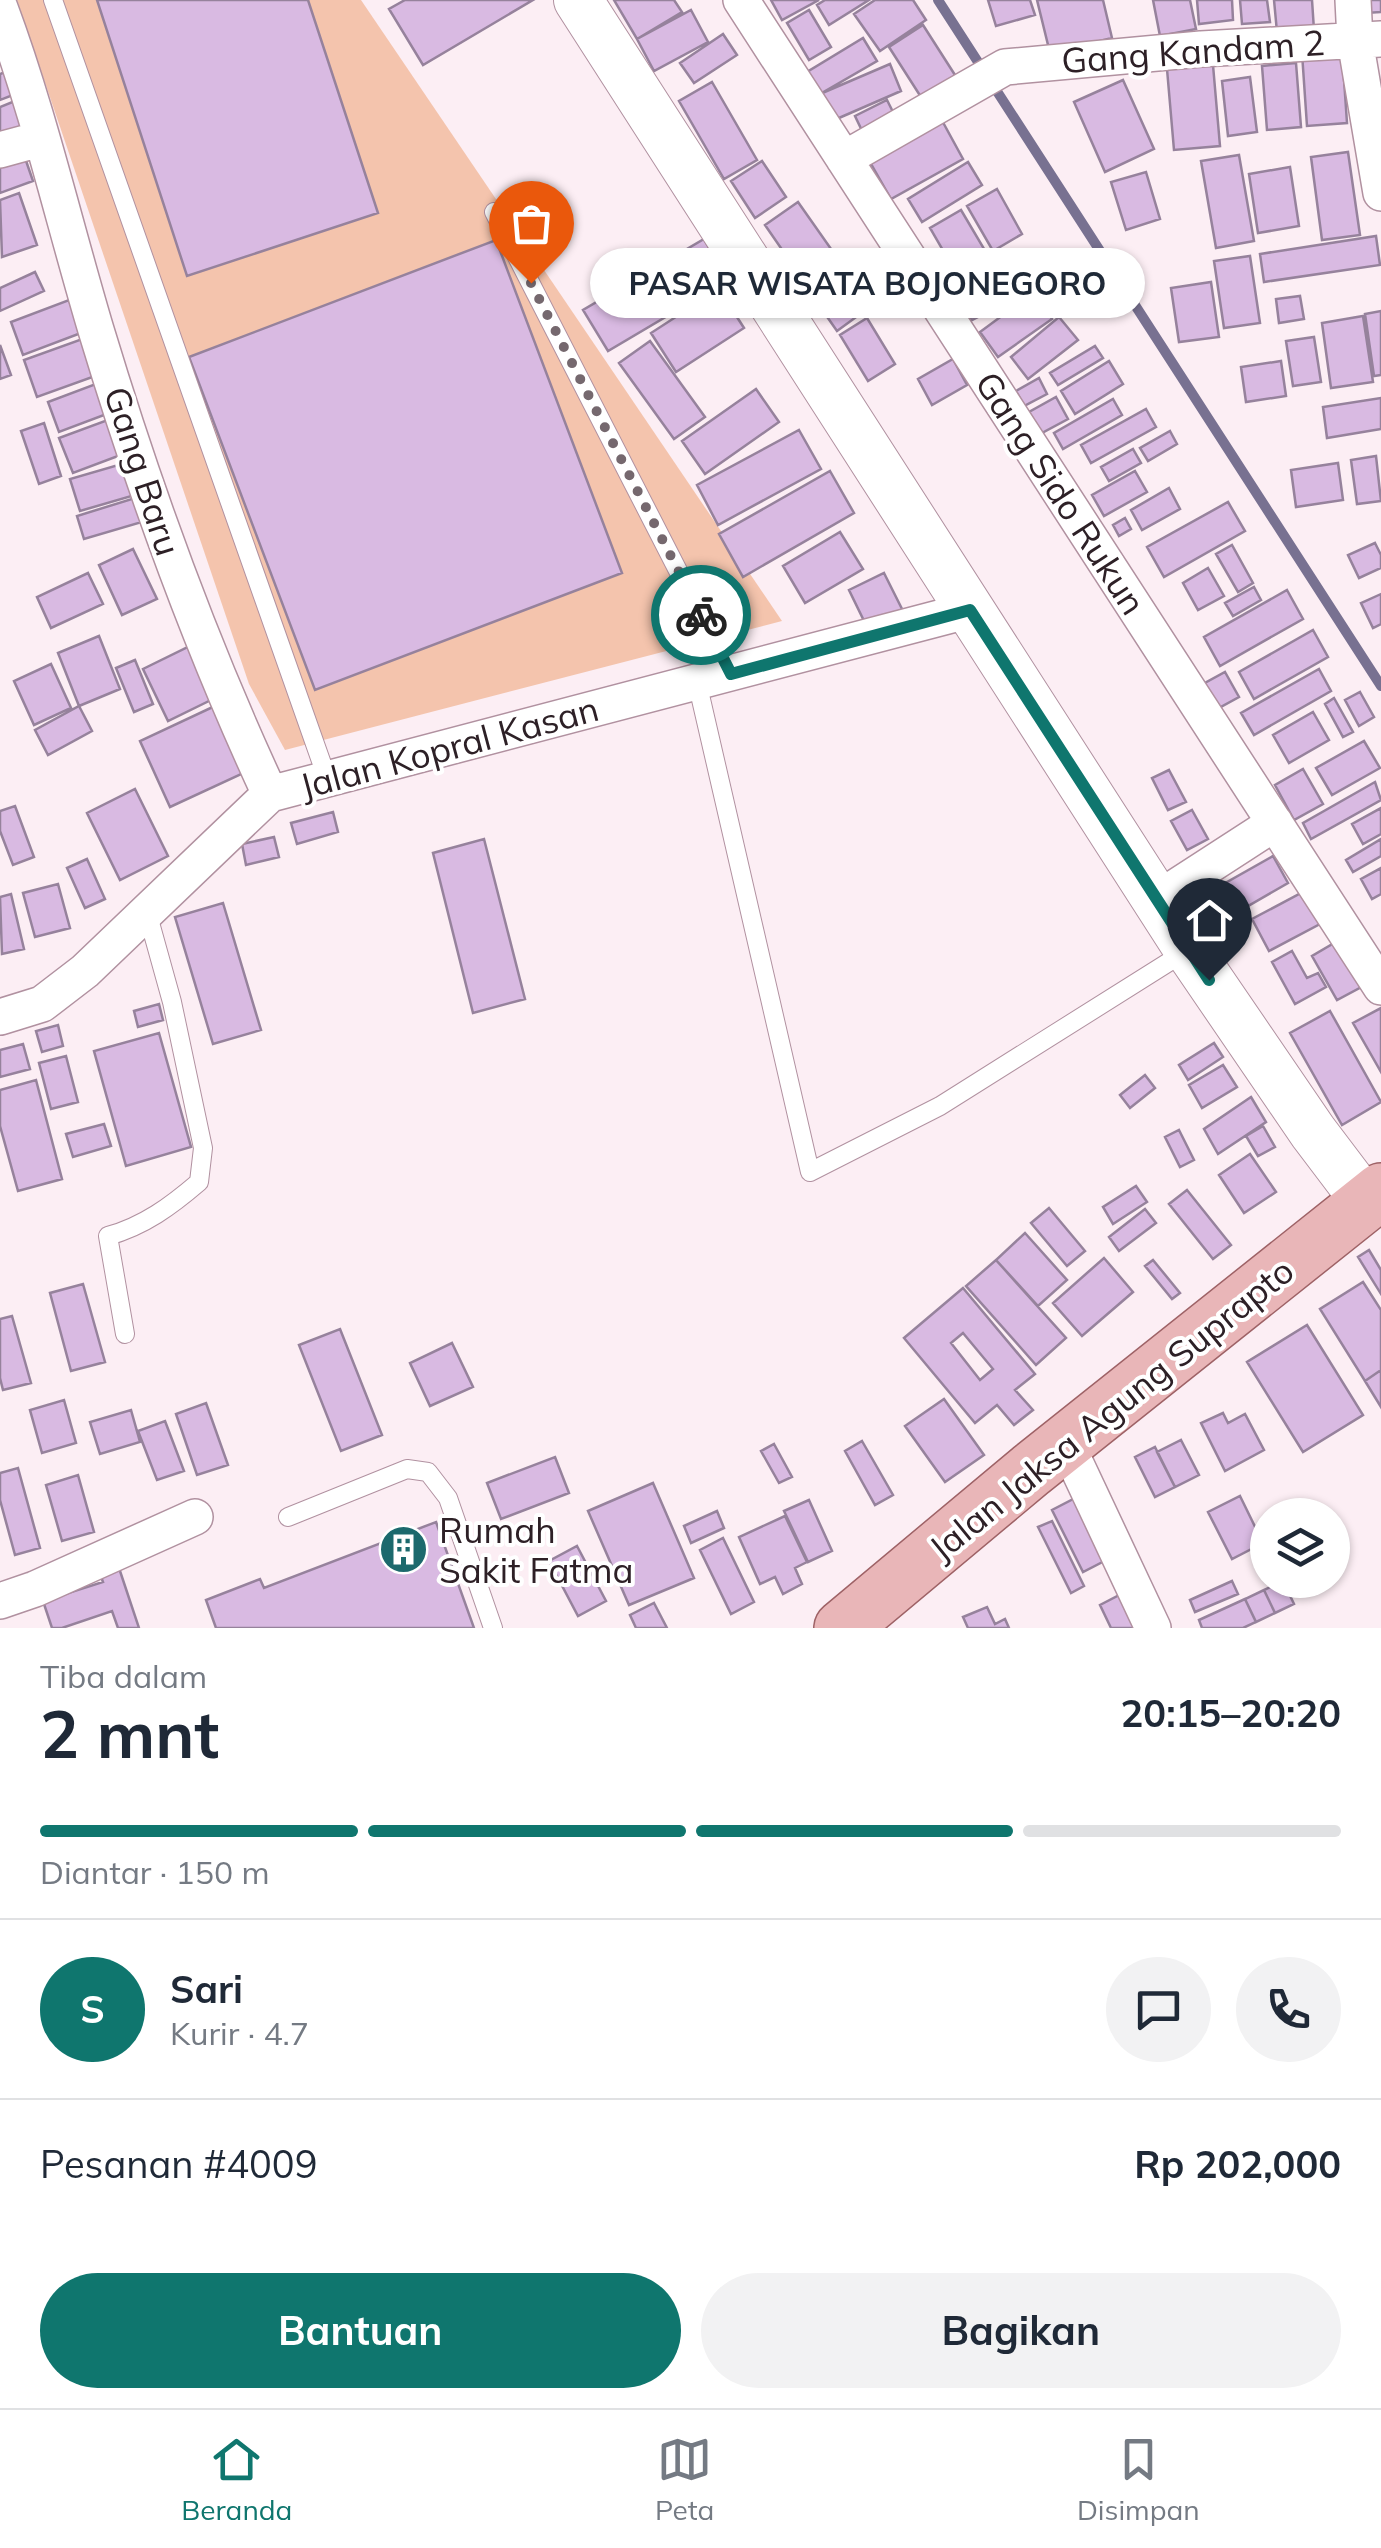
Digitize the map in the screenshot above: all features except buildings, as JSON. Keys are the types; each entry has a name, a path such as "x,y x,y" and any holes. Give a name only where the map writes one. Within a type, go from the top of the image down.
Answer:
{"main road":[{"path":"578,0 1188,950 1313,1132 1374,1196"},
{"name":"Jalan Jaksa Agung Suprapto","path":"842,1628 1374,1196"}],"street":[{"name":"Gang Sido Rukun","path":"741,0 1381,987"},
{"path":"1353,0 1368,39 1381,193"},
{"name":"Gang Baru","path":"0,8 164,539 220,688 270,794"},
{"name":"Gang Kandam 2","path":"844,159 1005,67 1080,58 1368,39"},
{"path":"0,150 40,139"},
{"name":"Jalan Kopral Kasan","path":"0,1017 42,1004 85,970 270,794 970,610"},
{"path":"1156,900 1275,823"},
{"path":"1066,1443 1152,1628"},
{"path":"0,1601 36,1589 195,1517"}],"lane":[{"path":"53,0 327,778"},
{"path":"494,212 714,678 810,1172 940,1106 1188,950"},
{"path":"125,1334 108,1236 166,1210 199,1182 204,1148 172,1002 147,911"},
{"path":"288,1517 407,1470 428,1472 448,1498 493,1628"}],"shaded area":[{"path":"17,0 361,0 782,621 285,750 249,684"}],"waterway":[{"path":"938,0 1381,686"}],"way so far":[{"path":"531,283 701,615"}],"place":[{"name":"PASAR WISATA BOJONEGORO","path":"531,283"},
{"name":"Rumah Sakit Fatma","path":"404,1550"}],"route":[{"path":"701,615 731,674 970,610 1209,980"}]}
